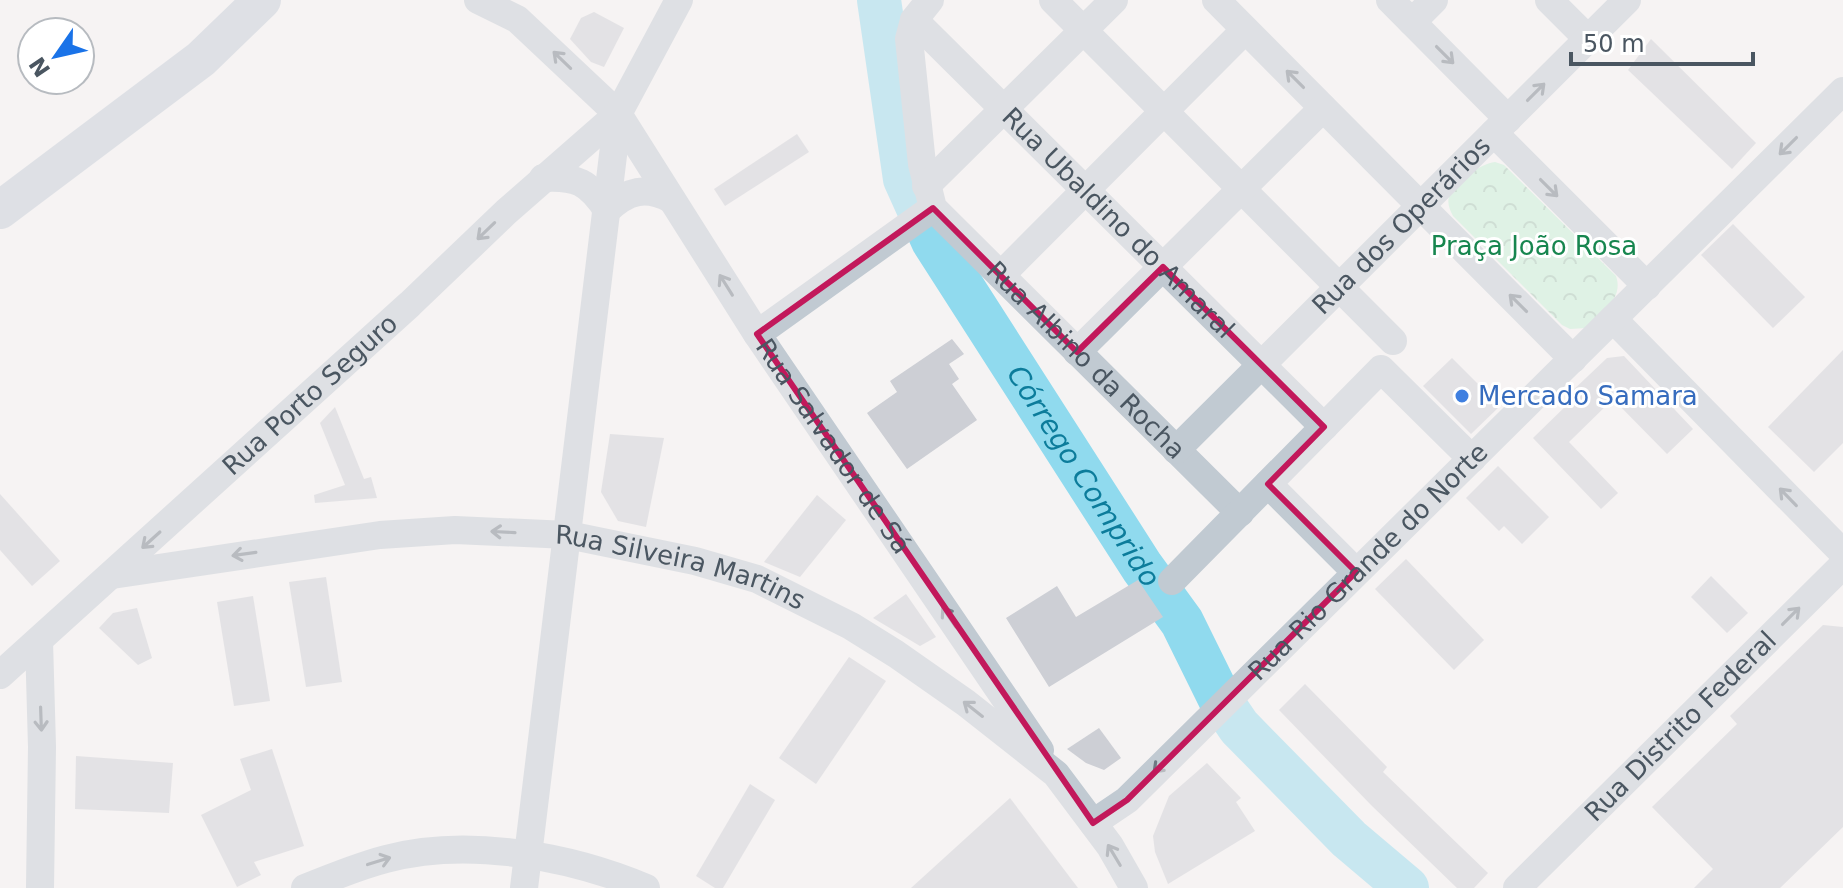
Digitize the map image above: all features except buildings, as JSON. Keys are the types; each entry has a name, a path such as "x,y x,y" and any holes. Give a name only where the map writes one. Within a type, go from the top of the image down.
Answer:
{"street":[{"path":"0,210 201,59 262,0"},
{"name":"Rua Salvador de Sá","path":"478,0 517,19 618,114 757,334 1056,774"},
{"path":"524,888 618,114 679,0"},
{"path":"1053,0 1393,341"},
{"path":"757,334 926,207 1004,109 1114,0"},
{"path":"1216,0 1573,359"},
{"path":"1390,0 1647,286"},
{"path":"1412,22 1434,0"},
{"path":"1549,0 1588,39"},
{"name":"Rua dos Operários","path":"1176,450 1627,0"},
{"path":"922,10 910,27 909,50 926,207"},
{"name":"Rua Ubaldino do Amaral","path":"922,10 1004,109 1324,427"},
{"path":"1001,275 1245,30"},
{"name":"Rua Rio Grande do Norte","path":"1093,823 1127,800 1843,91"},
{"path":"1077,352 1323,108"},
{"name":"Rua Porto Seguro","path":"0,675 387,326 543,178 618,114"},
{"path":"543,178 572,178 586,185 607,210"},
{"path":"607,210 626,194 635,192 647,190 671,199"},
{"name":"Rua Albino da Rocha","path":"926,207 1001,275 1240,513"},
{"path":"1613,319 1843,553"},
{"path":"1172,581 1381,369 1472,459"},
{"path":"1268,484 1356,572"},
{"name":"Rua Silveira Martins","path":"112,575 380,535 455,530 568,535 757,579 799,598 896,654 966,703 1056,774 1093,823 1134,888"},
{"name":"Rua Distrito Federal","path":"1517,888 1843,565"},
{"path":"39,641 42,747 40,888"},
{"path":"305,888 370,864 406,855 474,851 529,855 595,869 646,888"}],"highlighted area":[{"path":"933,208 1077,352 1163,267 1324,427 1268,484 1356,572 1127,800 1093,823 757,334"}],"green space":[{"name":"Praça João Rosa","path":"1495,162 1504,165 1616,276 1618,284 1614,299 1586,328 1570,329 1562,325 1453,216 1448,202 1452,192 1476,170"}],"waterway":[{"name":"Córrego Comprido","path":"879,0 905,179 933,241 1142,567 1182,622 1220,699 1239,727 1349,839 1407,888"}],"place":[{"name":"Mercado Samara","path":"1462,396"}]}
